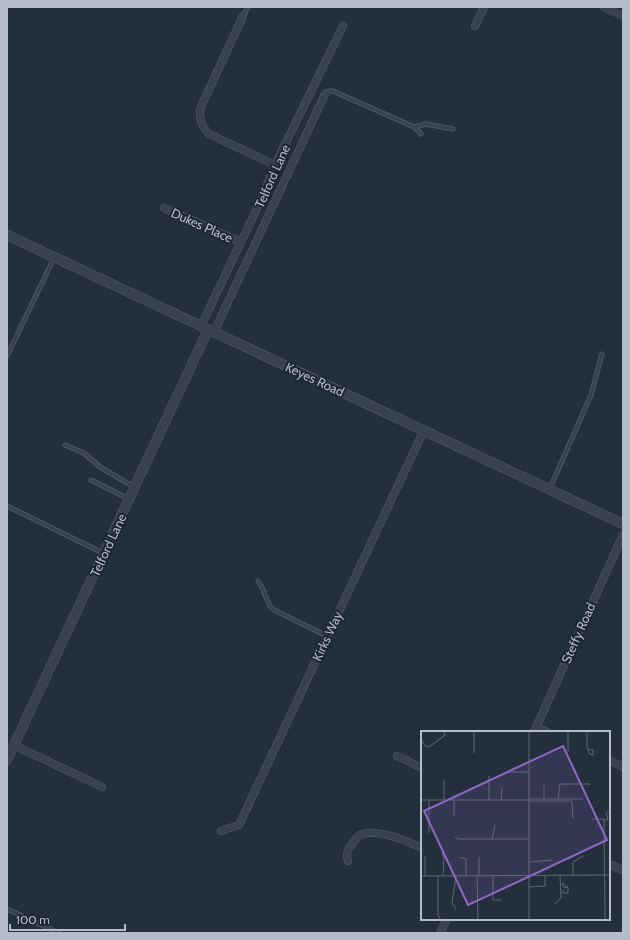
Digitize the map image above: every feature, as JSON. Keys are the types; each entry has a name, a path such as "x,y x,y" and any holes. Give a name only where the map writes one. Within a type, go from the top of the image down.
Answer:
{"street":[{"path":"475,26 484,7"},
{"path":"604,7 623,16"},
{"path":"243,16 200,110 199,118 203,128 209,134 276,166"},
{"name":"Telford Lane","path":"208,329 241,242 343,26"},
{"name":"Telford Lane","path":"7,760 208,329 325,94"},
{"name":"Dukes Place","path":"164,208 241,242"},
{"name":"Keyes Road","path":"7,236 623,524"},
{"name":"Kirks Way","path":"222,831 239,825 424,430"},
{"name":"Steffy Road","path":"535,730 623,535"},
{"path":"14,745 102,787"},
{"path":"397,756 421,768"},
{"path":"610,760 623,767"},
{"path":"348,861 346,855 348,848 359,835 371,833 400,839 421,848"},
{"path":"610,864 623,870"},
{"path":"443,932 447,920"}],"lane":[{"path":"243,16 248,7"},
{"path":"325,94 329,91 333,91 414,127 421,134"},
{"path":"414,127 426,124 453,129"},
{"path":"7,356 54,257"},
{"path":"549,489 591,395 602,354"},
{"path":"65,445 84,452 100,467 135,487"},
{"path":"91,480 130,499"},
{"path":"7,506 104,553"},
{"path":"258,581 263,588 270,606 274,610 327,636"},
{"path":"7,909 59,933"}]}
